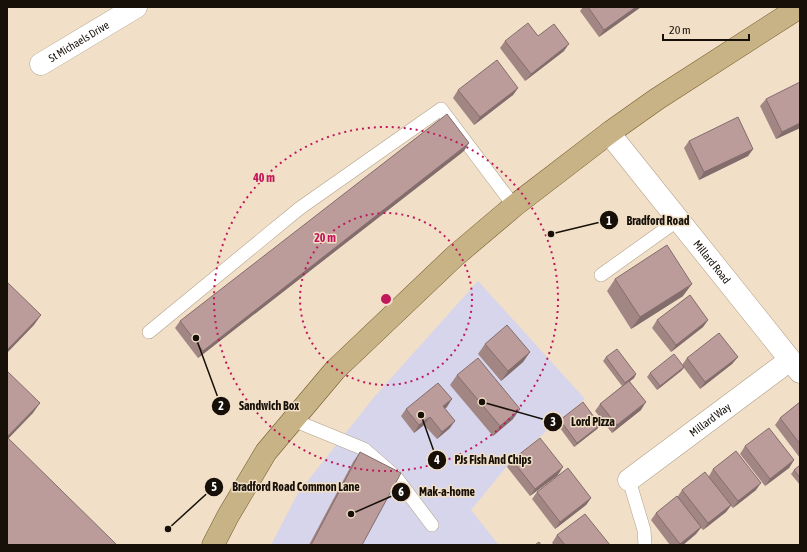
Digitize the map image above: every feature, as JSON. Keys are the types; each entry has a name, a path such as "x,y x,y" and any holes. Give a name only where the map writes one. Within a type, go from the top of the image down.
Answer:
{"main road":[{"path":"213,545 228,516 266,452 336,370 455,256 514,206 609,134 670,91 800,7"}],"street":[{"name":"St Michaels Drive","path":"41,64 136,7"},
{"name":"Millard Road","path":"609,134 795,366"},
{"name":"Millard Way","path":"629,480 795,366"}],"lane":[{"path":"149,332 300,208 441,109 514,206"},
{"path":"601,275 678,220"},
{"path":"293,420 364,449 395,476 432,525"},
{"path":"629,480 644,530 645,545"}],"shaded area":[{"path":"478,281 585,399 512,460 471,510 498,544 271,545 298,493 375,396"}],"building":[{"path":"588,7 636,7 604,30"},
{"path":"528,23 538,36 554,24 569,44 531,74 505,41"},
{"path":"497,60 518,88 480,117 458,90"},
{"path":"800,82 800,123 782,132 766,99"},
{"path":"447,114 469,143 203,351 180,321"},
{"path":"738,117 753,149 704,172 689,141"},
{"path":"667,245 692,284 640,317 615,279"},
{"path":"7,282 41,315 8,349 7,348"},
{"path":"690,295 708,320 676,345 657,320"},
{"path":"507,325 530,352 508,371 485,344"},
{"path":"719,333 738,357 705,382 687,358"},
{"path":"617,349 636,374 625,383 606,357"},
{"path":"674,354 684,367 660,386 650,373"},
{"path":"478,358 520,409 500,426 457,375"},
{"path":"7,371 40,403 7,437"},
{"path":"629,381 646,402 617,425 600,404"},
{"path":"438,383 452,399 443,406 455,421 442,432 430,417 419,425 406,409"},
{"path":"583,402 600,425 577,443 560,420"},
{"path":"800,402 800,444 780,418"},
{"path":"769,428 794,460 770,479 745,446"},
{"path":"7,437 117,545 7,545"},
{"path":"540,438 563,467 535,489 512,460"},
{"path":"736,451 761,483 738,501 713,469"},
{"path":"360,452 401,473 362,545 311,545"},
{"path":"800,465 800,478 794,470"},
{"path":"568,468 591,498 560,522 537,492"},
{"path":"705,472 731,505 708,523 682,490"},
{"path":"677,496 701,527 680,544 656,513"},
{"path":"585,514 610,545 565,545 557,535"}],"place":[{"name":"Bradford Road","path":"551,234"},
{"name":"Sandwich Box","path":"196,338"},
{"name":"Lord Pizza","path":"482,402"},
{"name":"PJs Fish And Chips","path":"421,415"},
{"name":"Mak-a-home","path":"351,514"},
{"name":"Bradford Road Common Lane","path":"168,529"}]}
